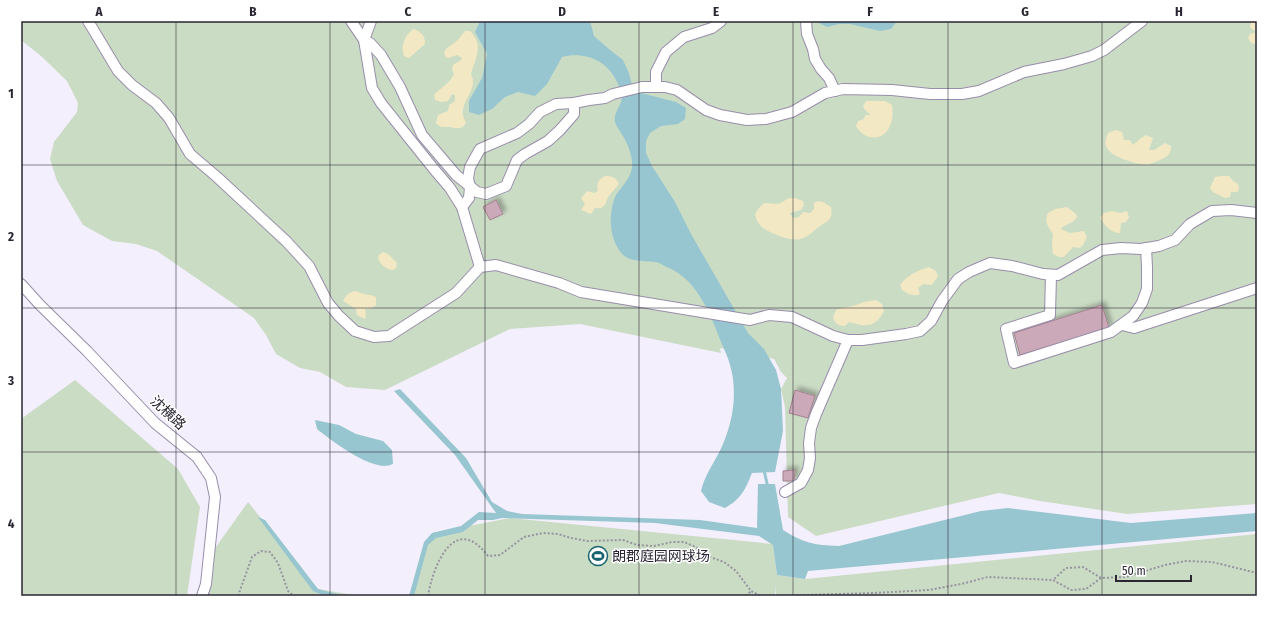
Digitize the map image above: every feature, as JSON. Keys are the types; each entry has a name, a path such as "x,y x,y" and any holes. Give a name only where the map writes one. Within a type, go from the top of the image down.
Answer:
{"street":[{"path":"88,21 118,71 132,85 161,108 169,118 190,154 286,241 309,266 328,303 355,331 374,338 389,336 456,293 480,268 496,265 560,283 581,292 750,320 769,314 792,316 833,336 848,340 862,340 906,334 920,331 930,321 958,279 969,272 990,263 1058,276 1102,250 1146,248 1159,246 1175,240 1190,224 1212,211 1231,210 1257,213"},
{"path":"351,21 364,40 372,88 381,103 432,168 450,188 462,208 480,268"},
{"path":"364,40 371,21"},
{"path":"656,87 656,72 666,52 684,37 712,28 721,21"},
{"path":"806,21 807,34 815,59 820,69 829,78 835,91"},
{"path":"462,208 469,198 470,188 468,178 470,167 480,149 517,133 529,124 540,112 556,104 605,98 613,94 642,86 656,87 677,90 706,110 720,115 747,120 766,119 792,112 825,93 843,89 930,94 962,94 979,91 1024,72 1064,64 1092,56 1104,50 1142,21"},
{"path":"364,40 370,43 385,62 400,87 422,135 456,175 470,188 477,192 486,194 506,186 517,160 548,141 560,130 574,114 574,103"},
{"path":"1050,275 1050,315 1006,329 1014,363 1111,332 1133,316 1142,303 1147,289 1146,248"},
{"name":"沈横路","path":"21,284 155,423 197,457 211,478 215,497 206,584 202,596"},
{"path":"1122,325 1134,328 1257,288"},
{"path":"786,492 801,482 808,470 811,428 848,340"}],"path":[{"path":"428,596 430,584 446,548 458,539 469,539 481,546 488,556 500,555 524,537 544,533 558,534 587,541 623,540 637,545 654,546 672,542 684,542 696,547 710,557 724,562 736,571 751,591 761,596"},
{"path":"238,596 252,557 261,551 270,552 278,563 288,591 294,596"},
{"path":"1052,580 1066,568 1083,567 1101,578 1126,577 1165,565 1186,561 1212,562 1257,573"},
{"path":"770,596 874,595 929,590 988,577 1052,580 1071,590 1086,589 1101,578"},
{"path":"746,596 751,591"}],"green space":[{"path":"21,21 1257,21 1257,504 1127,514 1040,501 999,493 816,536 788,517 785,407 781,389 787,378 781,372 774,359 720,348 721,353 580,324 510,329 385,390 346,387 320,372 300,368 276,354 266,335 254,318 157,251 136,244 112,241 83,225 57,181 50,159 54,142 77,112 78,103 67,81 41,56 21,40"},
{"path":"75,380 178,469 200,507 187,596 21,596 21,419"},
{"path":"248,502 318,589 360,596 208,596 208,558"},
{"path":"510,518 773,544 777,575 805,579 1257,534 1257,596 776,596 776,585 775,596 409,596 432,533"}],"sand":[{"path":"1248,21 1257,21 1257,45 1251,43 1248,38 1250,34 1256,32 1250,27 1251,22"},
{"path":"414,29 422,35 425,44 409,58 404,56 403,44 408,34"},
{"path":"465,31 470,31 477,41 478,46 477,57 471,74 473,79 472,88 464,105 463,116 466,123 463,127 458,128 442,127 436,123 438,115 448,111 449,105 455,101 455,95 452,94 448,101 442,102 435,100 434,95 451,79 454,74 452,69 453,65 462,58 457,55 448,58 445,56 444,52 458,40"},
{"path":"866,101 885,101 892,105 893,114 891,123 886,133 881,136 872,138 867,136 863,134 856,126 858,121 864,119 865,115 871,115 863,106"},
{"path":"1116,130 1122,132 1124,140 1130,140 1133,145 1146,135 1153,138 1149,150 1154,150 1165,143 1171,146 1169,154 1158,161 1149,164 1139,164 1120,158 1114,155 1106,146 1108,133"},
{"path":"605,176 614,177 619,184 608,197 605,205 601,208 595,208 591,214 581,210 585,204 581,198 587,191 595,193 598,190 598,182"},
{"path":"1229,176 1238,184 1239,189 1237,192 1231,192 1230,197 1225,198 1213,192 1210,188 1215,177"},
{"path":"789,198 795,198 803,201 804,205 801,210 790,213 793,218 799,217 803,212 810,213 814,209 814,203 818,201 831,207 831,217 828,221 808,235 796,240 779,236 763,228 757,221 755,214 759,208 764,203 779,204"},
{"path":"1067,207 1076,214 1077,217 1061,229 1070,233 1084,231 1087,237 1080,248 1073,247 1064,257 1059,257 1053,254 1053,234 1048,227 1046,219 1048,213 1055,209"},
{"path":"1112,211 1120,213 1127,211 1129,217 1126,222 1121,223 1120,233 1114,232 1108,228 1100,218 1104,213"},
{"path":"383,252 388,254 397,263 396,268 393,270 381,264 378,256"},
{"path":"929,267 936,271 938,276 932,285 923,284 918,288 920,294 917,295 911,295 902,290 900,285 909,276"},
{"path":"356,291 376,297 376,305 372,308 365,309 365,319 357,315 356,309 343,301 348,294"},
{"path":"876,300 882,304 884,311 877,321 870,325 860,325 849,322 843,326 837,324 833,317 836,310 841,308"}],"water":[{"path":"480,21 590,21 594,36 623,60 629,73 632,85 641,93 676,102 686,108 685,119 678,124 661,126 650,133 646,141 646,153 748,333 764,349 776,370 781,389 783,431 775,472 752,473 742,494 725,508 709,502 701,491 706,477 727,434 734,399 734,385 730,365 713,321 702,299 688,281 669,268 658,263 625,257 617,247 612,235 612,205 616,195 628,178 632,167 632,158 629,149 615,122 615,115 622,100 621,91 617,82 608,68 602,63 595,59 579,55 571,55 562,57 547,84 535,96 518,92 505,97 492,109 479,115 469,112 469,101 482,78 487,54 475,32"},
{"path":"818,21 897,21 891,29 880,31 850,24 839,24 827,27"},
{"path":"400,389 466,458 492,502 507,511 522,514 700,520 757,528 758,484 775,484 783,530 803,541 822,545 839,546 981,511 1008,508 1131,523 1257,513 1257,531 808,571 805,579 777,575 773,545 759,536 655,523 502,518 493,520 478,520 463,532 436,538 428,545 414,596 409,596 424,542 432,533 461,526 479,512 496,513 455,455 394,391"},
{"path":"315,420 339,425 356,434 383,441 392,450 393,464 387,466 376,465 358,457 317,429"},
{"path":"258,517 265,520 318,589 345,596 325,596 313,591"}],"building":[{"path":"496,200 503,214 490,220 483,207"},
{"path":"1102,305 1109,328 1020,355 1014,333"},
{"path":"795,390 815,396 808,418 789,413"},
{"path":"795,470 794,481 783,481 783,471"}],"waterway":[{"path":"764,470 768,488"}],"place":[{"name":"朗郡庭园网球场","path":"598,556"}]}
